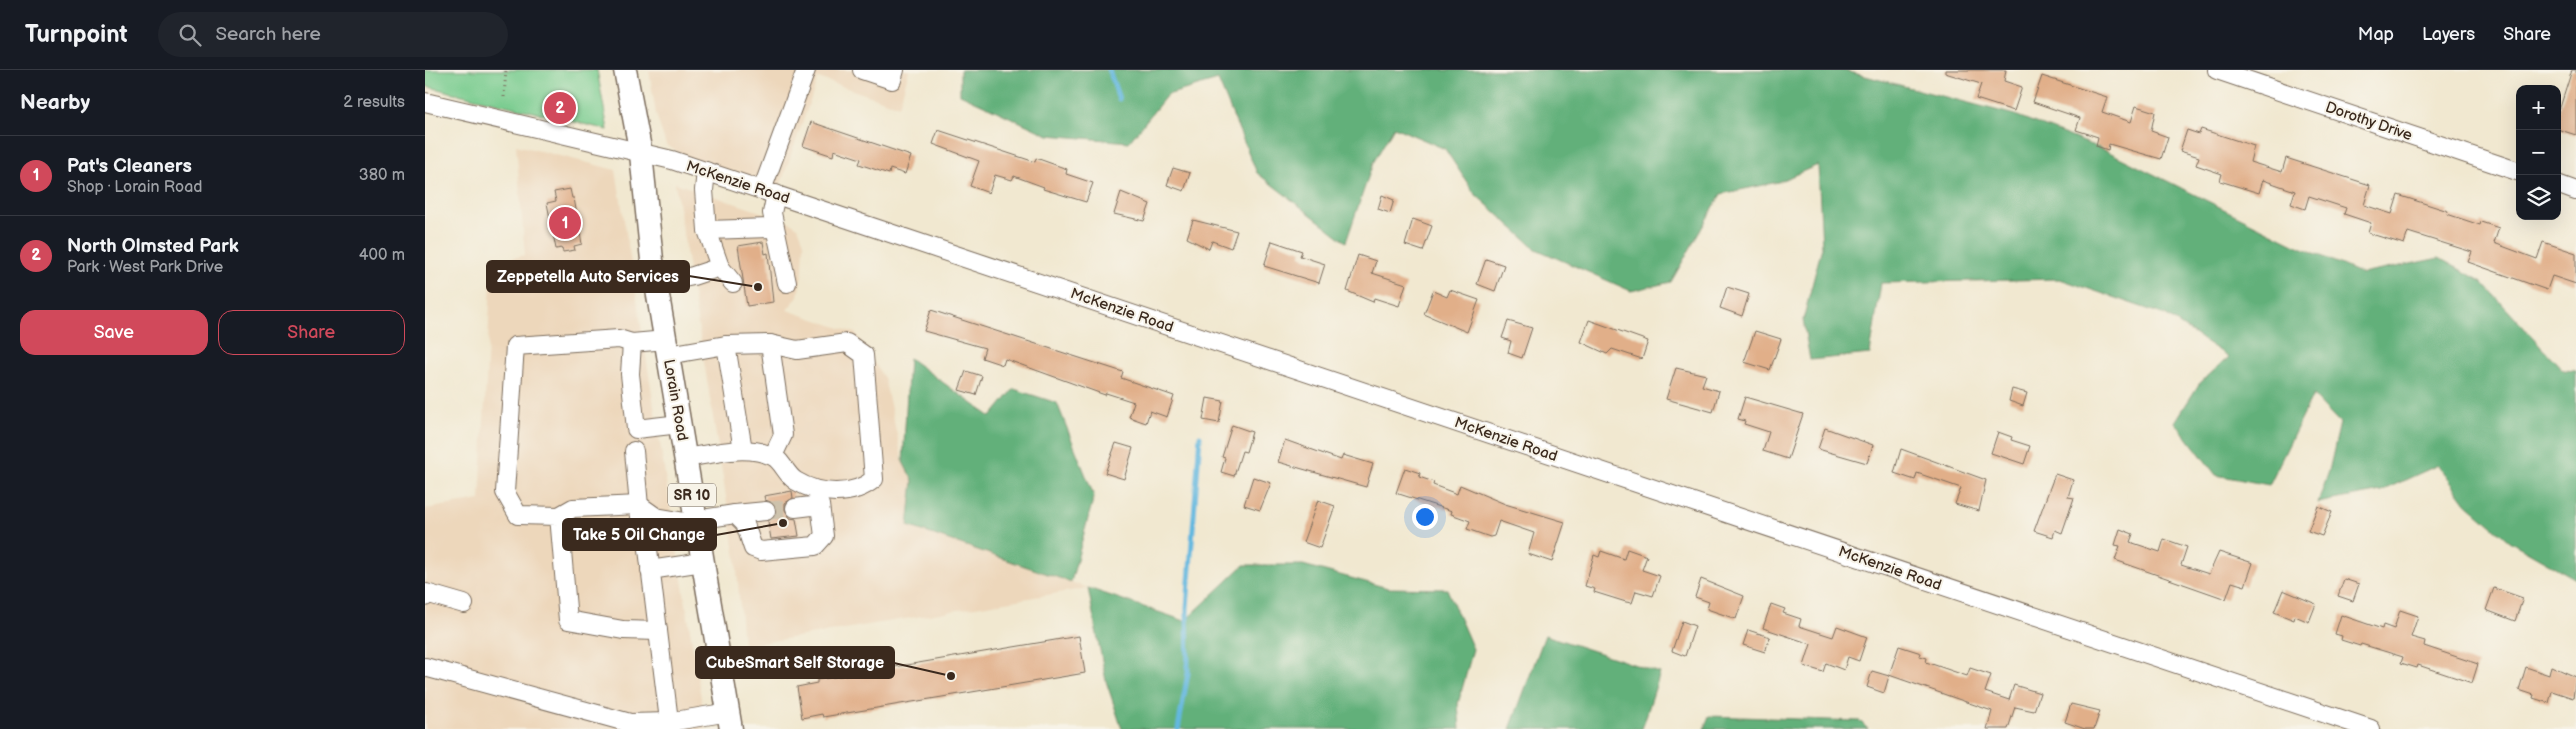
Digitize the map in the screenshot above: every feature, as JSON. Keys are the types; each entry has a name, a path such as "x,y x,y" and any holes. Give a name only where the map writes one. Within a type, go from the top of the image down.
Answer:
{"main road":[{"name":"Lorain Road","path":"625,70 641,154 656,284 730,721"}],"street":[{"path":"787,282 774,228 769,192 806,70"},
{"path":"862,70 892,80 895,70"},
{"name":"Dorothy Drive","path":"2217,70 2516,171"},
{"name":"McKenzie Road","path":"425,102 672,160 2371,729"},
{"path":"706,171 704,190 707,230 720,267 733,283"},
{"path":"2561,185 2576,191"},
{"path":"707,230 774,228"},
{"path":"656,284 693,276 720,267"},
{"path":"685,458 743,450 773,456 795,480 828,493 865,486 874,478 865,355 847,343 797,350 770,344 667,348 632,343 619,339 515,346 505,492 518,515 559,516 573,508 639,505 656,517 696,522 735,514 766,511"},
{"path":"632,343 630,374 636,429 680,424"},
{"path":"770,344 783,435 773,456"},
{"path":"726,345 743,450"},
{"path":"634,451 639,505 650,570 669,725"},
{"path":"735,514 745,524 753,548 761,551 815,546 824,536 820,505 795,508"},
{"path":"559,516 568,620 623,630 658,631"},
{"path":"650,570 703,562"},
{"path":"425,597 426,593 464,604"},
{"path":"425,667 630,723 669,725 730,721"}],"path":[{"path":"504,97 506,70"}],"shaded area":[{"path":"649,70 909,70 899,106 818,78 779,189 690,159 666,145 656,114"},
{"path":"516,145 616,170 706,729 425,729 425,509 480,500 492,263 525,255"},
{"path":"675,183 790,222 798,227 804,242 803,270 798,296 787,310 855,333 884,378 903,462 913,481 909,526 1088,588 755,644 743,644 736,558"}],"green space":[{"path":"425,70 597,70 608,130 425,86"},
{"path":"960,70 1842,70 2015,115 2107,151 2294,244 2362,274 2439,258 2481,281 2563,370 2576,371 2576,579 2509,541 2466,503 2438,465 2381,491 2318,503 2329,471 2340,423 2313,395 2269,485 2216,475 2175,422 2199,384 2229,357 2165,315 2060,279 1881,283 1870,354 1810,360 1803,320 1822,247 1818,165 1778,182 1721,194 1671,282 1631,291 1536,249 1474,193 1445,149 1394,127 1373,163 1346,242 1257,173 1218,80 1167,95 1129,142 1048,135 960,94"},
{"path":"909,358 991,417 1014,389 1057,403 1094,496 1071,582 908,526 913,481 903,462"},
{"path":"1244,565 1303,565 1388,588 1447,589 1473,649 1458,704 1460,729 1122,729 1106,681 1088,588 1185,621"},
{"path":"1545,635 1660,673 1642,729 1510,729"},
{"path":"1709,716 1860,721 1868,729 1704,729"}],"building":[{"path":"1945,70 2006,70 2004,81 2022,87 2014,111 1976,99 1981,84 1945,73"},
{"path":"2572,70 2576,70 2576,135 2561,130 2561,104"},
{"path":"2042,76 2107,97 2102,112 2131,122 2136,106 2155,112 2151,131 2168,137 2161,159 2109,144 2108,150 2096,146 2098,137 2076,130 2080,118 2033,102"},
{"path":"811,122 911,156 905,174 890,169 889,174 859,164 861,159 834,150 833,156 803,146"},
{"path":"2201,129 2254,146 2250,162 2282,172 2286,158 2370,185 2364,205 2392,214 2398,195 2448,211 2447,214 2480,225 2481,222 2499,228 2494,243 2537,259 2543,242 2576,253 2576,284 2552,276 2547,290 2468,262 2472,252 2408,232 2404,244 2368,233 2371,223 2344,214 2346,208 2309,196 2305,209 2291,204 2295,191 2263,180 2259,193 2220,181 2222,174 2196,165 2199,157 2180,151 2187,130 2199,134"},
{"path":"938,130 1035,162 1036,158 1067,169 1066,174 1093,183 1086,202 1043,189 1044,187 1014,176 1012,180 995,175 989,193 970,186 979,161 933,144"},
{"path":"1173,168 1190,173 1184,191 1167,185"},
{"path":"570,189 572,198 574,198 582,244 574,246 575,250 563,252 562,248 556,249 547,203 556,201 554,192"},
{"path":"1121,192 1150,204 1144,221 1114,214"},
{"path":"1382,195 1394,200 1390,213 1378,209"},
{"path":"1413,219 1432,226 1423,251 1405,245"},
{"path":"1193,220 1237,231 1231,248 1212,241 1209,249 1187,238"},
{"path":"1272,241 1302,251 1300,256 1325,264 1319,283 1264,266"},
{"path":"763,242 765,254 768,253 773,302 747,306 738,246"},
{"path":"1358,255 1376,261 1372,273 1406,284 1399,306 1374,298 1373,302 1347,291"},
{"path":"1486,259 1504,265 1495,291 1477,284"},
{"path":"1727,287 1749,294 1742,316 1720,308"},
{"path":"1450,290 1479,300 1467,332 1424,314 1433,291 1447,297"},
{"path":"931,310 1123,372 1121,378 1174,396 1167,417 1150,411 1146,423 1129,417 1134,402 1106,393 1105,395 1005,359 1003,365 982,358 985,348 924,331"},
{"path":"1589,320 1648,341 1642,359 1612,349 1607,354 1581,342"},
{"path":"1508,321 1532,328 1522,358 1508,353 1511,341 1502,338"},
{"path":"1755,331 1781,339 1770,370 1744,362"},
{"path":"1676,368 1706,375 1702,386 1719,391 1713,412 1666,399"},
{"path":"966,371 982,376 976,395 959,390"},
{"path":"2012,389 2027,393 2023,406 2009,401"},
{"path":"1745,397 1803,414 1788,459 1763,451 1769,432 1744,424 1745,421 1738,419"},
{"path":"1207,398 1223,401 1219,423 1203,420"},
{"path":"1232,425 1252,432 1246,452 1242,451 1234,476 1221,472 1225,458 1222,457"},
{"path":"1825,428 1873,445 1867,463 1818,449"},
{"path":"1998,432 2012,437 2011,440 2030,446 2024,464 1991,453"},
{"path":"1285,440 1341,460 1343,455 1373,464 1366,487 1278,462"},
{"path":"1116,443 1133,448 1124,479 1105,473"},
{"path":"1901,449 1986,480 1979,511 1955,504 1961,488 1917,473 1915,480 1894,473"},
{"path":"1405,468 1420,473 1419,477 1434,482 1433,485 1457,494 1460,485 1505,504 1565,522 1552,562 1528,554 1534,533 1499,521 1494,536 1490,537 1467,529 1470,521 1451,514 1452,511 1396,493"},
{"path":"2055,474 2073,480 2068,497 2074,498 2062,533 2055,530 2053,537 2034,531"},
{"path":"1253,477 1271,483 1260,510 1244,505"},
{"path":"792,491 793,498 785,503 785,510 790,518 796,519 799,536 771,539 768,521 775,516 776,510 771,502 765,500 764,496"},
{"path":"1318,500 1335,506 1320,548 1303,542"},
{"path":"2318,506 2332,512 2322,536 2308,531"},
{"path":"2120,529 2133,534 2130,542 2160,552 2164,539 2187,547 2181,565 2209,574 2219,552 2253,563 2245,586 2232,582 2226,599 2115,560 2120,546 2115,545"},
{"path":"1627,549 1647,556 1642,570 1660,576 1653,596 1636,591 1632,603 1594,592 1595,589 1585,586 1594,555 1599,557 1601,551 1624,559"},
{"path":"1701,579 1744,596 1736,619 1707,609 1709,602 1695,597"},
{"path":"2344,579 2359,584 2353,601 2338,596"},
{"path":"2494,588 2523,598 2515,621 2486,610"},
{"path":"2283,590 2316,604 2309,622 2295,616 2294,620 2274,612"},
{"path":"1771,604 1785,609 1783,613 1801,619 1799,626 1833,637 1837,626 1867,637 1859,661 1848,657 1844,670 1826,663 1823,672 1804,666 1811,644 1763,628"},
{"path":"2400,610 2418,616 2411,637 2425,641 2424,646 2478,664 2472,683 2418,665 2417,668 2401,663 2403,657 2341,640 2342,636 2335,634 2341,615 2382,629 2383,625 2394,629"},
{"path":"1682,621 1695,626 1685,656 1672,651"},
{"path":"1748,630 1770,637 1765,652 1743,645"},
{"path":"1079,636 1085,673 823,717 822,714 802,718 797,687 817,683 817,680"},
{"path":"1899,646 1921,653 1920,656 1927,658 1926,662 1967,676 1970,668 1991,675 1985,692 2009,700 2014,685 2040,693 2034,711 2015,707 2008,729 1987,729 1992,711 1889,675"},
{"path":"2551,666 2576,677 2573,698 2552,691 2549,703 2533,698 2534,695 2519,690 2526,667 2549,675"},
{"path":"1872,671 1889,676 1884,693 1867,687"},
{"path":"2071,704 2100,711 2094,729 2085,729 2065,722"}],"waterway":[{"path":"1109,70 1119,99"},
{"path":"1178,729 1188,673 1187,608 1200,436"}],"tunnel":[{"path":"766,511 795,508"}],"place":[{"name":"North Olmsted Park","path":"560,108"},
{"name":"Pat's Cleaners","path":"565,223"},
{"name":"Zeppetella Auto Services","path":"758,287"},
{"name":"Take 5 Oil Change","path":"783,523"},
{"name":"CubeSmart Self Storage","path":"951,676"}]}
